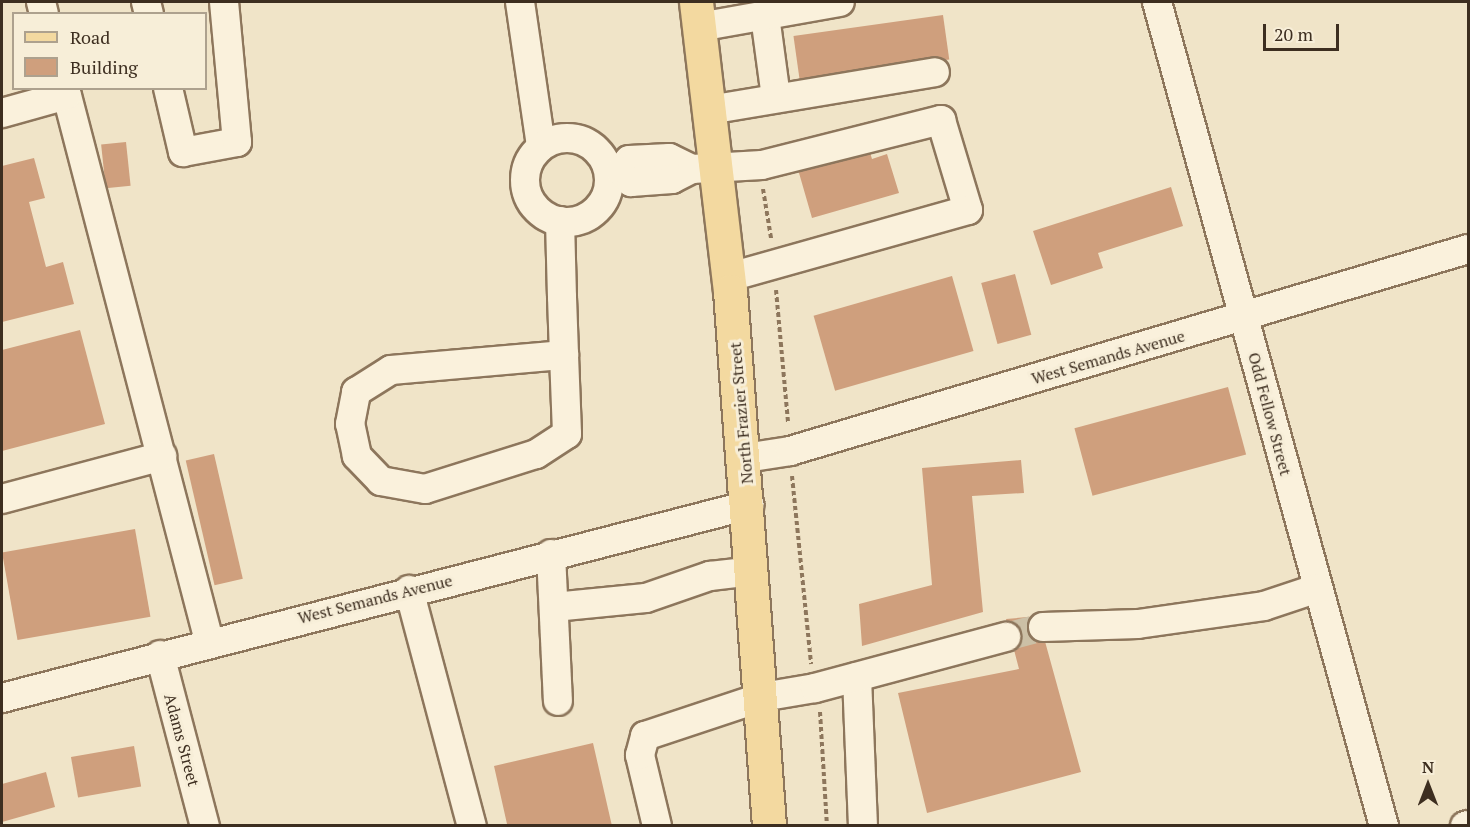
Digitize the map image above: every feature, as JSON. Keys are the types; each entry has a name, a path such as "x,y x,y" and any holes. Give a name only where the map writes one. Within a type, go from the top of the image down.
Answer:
{"main road":[{"name":"North Frazier Street","path":"697,14 709,110 704,168 729,277 749,505 769,825"}],"street":[{"path":"168,90 183,152 237,142 224,2"},
{"path":"520,2 541,146 526,170 525,184 537,209 560,221 586,217 597,209 605,198 614,171 629,160 669,158 704,168 762,165 940,120 968,210 729,277"},
{"path":"697,14 765,16 840,2"},
{"name":"Odd Fellow Street","path":"1157,2 1384,825"},
{"path":"765,16 776,97"},
{"path":"709,110 935,72"},
{"path":"2,112 66,92 209,641"},
{"path":"541,146 568,138 582,141 595,148 614,171"},
{"path":"560,221 567,434 536,454 425,489 381,481 357,456 350,424 356,392 391,370 564,355"},
{"name":"West Semands Avenue","path":"745,458 790,451 1244,318 1468,249"},
{"path":"2,499 162,456"},
{"name":"West Semands Avenue","path":"2,698 209,641 749,505"},
{"path":"551,554 558,701"},
{"path":"554,607 646,598 710,576 753,571"},
{"path":"1043,627 1138,624 1264,606 1318,588"},
{"path":"409,590 472,825"},
{"path":"657,825 640,754 645,736 762,697 815,688 1006,637"},
{"name":"Adams Street","path":"160,655 205,825"},
{"path":"857,677 863,825"}],"path":[{"path":"762,165 815,688 822,721 827,825"}],"building":[{"path":"943,15 949,60 800,81 793,36"},
{"path":"126,142 131,186 106,188 101,145"},
{"path":"868,146 872,159 887,154 899,193 812,218 797,166"},
{"path":"34,158 45,198 29,202 46,267 63,262 74,304 2,322 2,166"},
{"path":"1171,187 1183,226 1098,253 1103,268 1051,285 1033,231"},
{"path":"1015,274 1031,335 997,344 981,283"},
{"path":"952,276 973,351 835,391 814,316"},
{"path":"80,330 105,424 2,451 2,350"},
{"path":"1228,387 1246,455 1093,496 1074,428"},
{"path":"214,454 243,579 215,585 186,461"},
{"path":"1021,460 1024,493 972,496 983,612 862,646 859,604 932,585 922,468"},
{"path":"135,529 150,617 18,640 2,552"},
{"path":"1038,616 1081,772 927,813 898,693 1019,669 1006,619"},
{"path":"593,743 612,826 503,826 507,824 494,766"},
{"path":"134,746 141,786 78,797 71,757"},
{"path":"46,772 55,807 2,822 2,784"}],"tunnel":[{"path":"1006,637 1043,627"}]}
